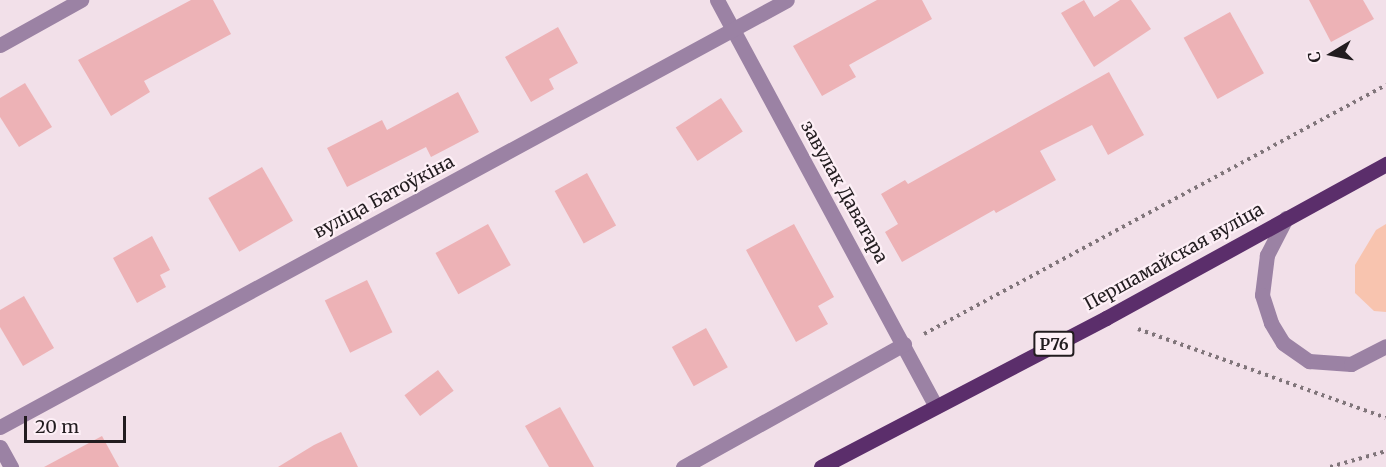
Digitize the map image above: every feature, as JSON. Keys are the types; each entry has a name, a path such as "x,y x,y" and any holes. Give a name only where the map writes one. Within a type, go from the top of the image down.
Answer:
{"main road":[{"name":"Першамайская вуліца","path":"821,467 935,405 1106,318 1386,164"}],"street":[{"path":"0,45 81,0"},
{"name":"завулак Даватара","path":"717,0 935,405"},
{"name":"вуліца Батоўкіна","path":"0,427 787,0"},
{"path":"1286,218 1267,255 1262,295 1271,323 1283,343 1309,361 1351,364 1386,346"},
{"path":"684,467 904,344"},
{"path":"0,447 11,467"}],"path":[{"path":"904,344 1386,85"},
{"path":"1106,318 1386,418"},
{"path":"1330,467 1386,451"}],"shaded area":[{"path":"1386,224 1386,312 1374,311 1355,293 1355,265 1376,230"}],"building":[{"path":"191,0 213,0 231,34 144,81 150,92 111,116 78,60"},
{"path":"877,0 922,0 932,19 849,65 856,77 822,96 793,46"},
{"path":"1084,0 1094,17 1120,0 1131,0 1151,29 1094,67 1061,13"},
{"path":"1309,0 1363,0 1374,19 1331,42"},
{"path":"1230,12 1264,73 1218,99 1184,38"},
{"path":"558,27 578,63 549,79 554,89 531,102 505,57"},
{"path":"1109,72 1144,135 1108,155 1092,125 1040,151 1056,180 996,213 994,210 902,262 885,232 898,224 881,194 905,180 908,184"},
{"path":"25,83 52,127 19,147 0,117 0,98"},
{"path":"458,92 479,132 431,157 426,147 347,187 327,148 382,120 387,130"},
{"path":"721,98 743,132 697,161 676,127"},
{"path":"262,167 293,221 239,252 208,198"},
{"path":"587,173 616,225 584,243 555,191"},
{"path":"488,224 511,265 458,294 436,253"},
{"path":"794,224 834,297 818,306 828,324 796,342 746,250"},
{"path":"152,236 170,270 160,275 166,287 137,303 113,258"},
{"path":"367,280 392,332 350,353 325,301"},
{"path":"24,296 54,348 23,366 0,327 0,310"},
{"path":"706,328 728,367 694,386 672,347"},
{"path":"438,370 454,391 420,416 404,395"},
{"path":"560,407 594,467 549,467 525,426"},
{"path":"341,432 358,467 278,467 314,445"},
{"path":"102,436 119,467 44,467"}]}
